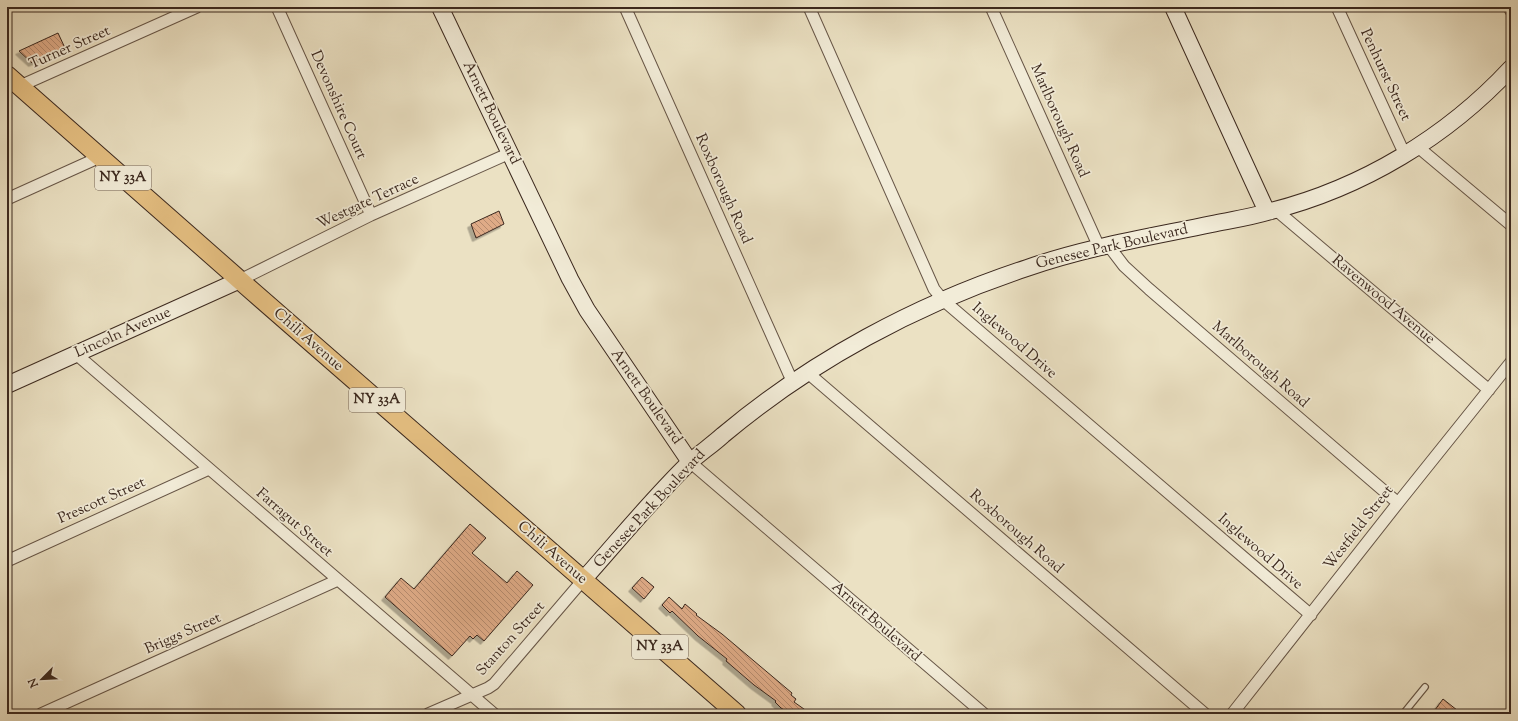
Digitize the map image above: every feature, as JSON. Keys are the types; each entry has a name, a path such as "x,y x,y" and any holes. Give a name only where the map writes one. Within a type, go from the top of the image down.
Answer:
{"main road":[{"name":"Chili Avenue","path":"14,81 738,714"}],"street":[{"name":"Turner Street","path":"14,81 197,7"},
{"name":"Devonshire Court","path":"277,7 371,216"},
{"name":"Arnett Boulevard","path":"440,7 570,279 587,310 690,462 984,714"},
{"name":"Roxborough Road","path":"625,7 793,383"},
{"name":"Inglewood Drive","path":"809,7 934,289 943,300 1311,615"},
{"name":"Marlborough Road","path":"991,7 1103,246 1149,289 1398,502"},
{"name":"Ravenwood Avenue","path":"1173,7 1272,211 1489,390"},
{"name":"Penhurst Street","path":"1337,7 1411,151 1511,225"},
{"path":"1509,7 1511,11"},
{"name":"Genesee Park Boulevard","path":"583,580 690,462 746,416 793,383 864,340 943,300 1027,268 1103,246 1272,211 1349,184 1411,151 1453,121 1478,100 1511,68"},
{"name":"Westgate Terrace","path":"240,280 371,216 510,153"},
{"path":"7,199 100,157"},
{"name":"Lincoln Avenue","path":"7,385 240,280"},
{"name":"Farragut Street","path":"76,354 494,714"},
{"name":"Westfield Street","path":"1232,714 1398,502 1511,362"},
{"name":"Roxborough Road","path":"808,373 1205,714"},
{"name":"Prescott Street","path":"7,561 209,469"},
{"name":"Briggs Street","path":"40,714 338,580"},
{"name":"Stanton Street","path":"428,714 488,688 496,682 583,580"}],"lane":[{"path":"1403,714 1425,687"}],"building":[{"path":"58,33 65,48 32,63 19,51"},
{"path":"499,211 504,224 476,238 471,224"},
{"path":"470,524 486,538 472,553 507,583 517,571 533,585 484,641 477,635 473,639 470,636 452,656 385,597 401,578 414,589"},
{"path":"642,577 654,587 644,599 632,588"},
{"path":"669,597 682,609 685,604 697,614 696,615 722,634 792,693 791,695 796,699 794,702 811,714 791,714 781,708 775,702 776,701 754,685 726,661 727,659 698,636 672,611 670,613 662,605"},
{"path":"1443,699 1462,714 1432,714"}]}
